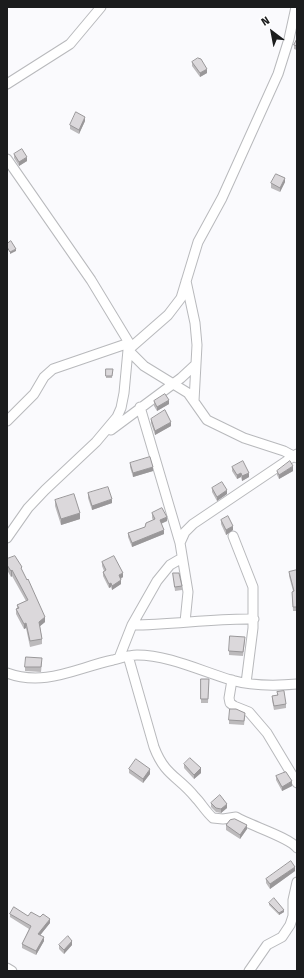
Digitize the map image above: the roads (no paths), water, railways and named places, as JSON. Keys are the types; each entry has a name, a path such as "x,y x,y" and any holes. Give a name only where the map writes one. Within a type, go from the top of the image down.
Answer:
{"street":[{"path":"7,84 70,44 102,7"},
{"path":"7,420 34,394 44,377 53,369 129,346 144,338 176,307 198,242 222,198 278,74 289,39 296,7"},
{"path":"7,158 91,280 129,346 144,366 188,393 209,422 244,438 296,456"},
{"path":"186,280 195,323 197,345 194,401"},
{"path":"96,442 117,417 121,408 129,346"},
{"path":"7,538 28,508 96,442 140,407 173,384 195,365"},
{"path":"140,407 180,543 188,592 185,622"},
{"path":"180,543 186,532 193,524 296,456"},
{"path":"233,536 253,587 254,619 246,683"},
{"path":"182,558 170,566 160,577 132,625 123,657 148,720 154,747 158,757 169,774 195,796 213,818 223,819 236,817 248,824 290,841 297,848"},
{"path":"132,625 231,618 254,619"},
{"path":"7,673 31,679 42,679 123,657 148,656 181,663 232,680 246,683 276,686 297,684"},
{"path":"232,680 229,698 230,703 249,712 267,733 297,783"},
{"path":"249,971 267,945 285,934 295,917 293,900 297,882"},
{"path":"7,968 12,971"}]}
